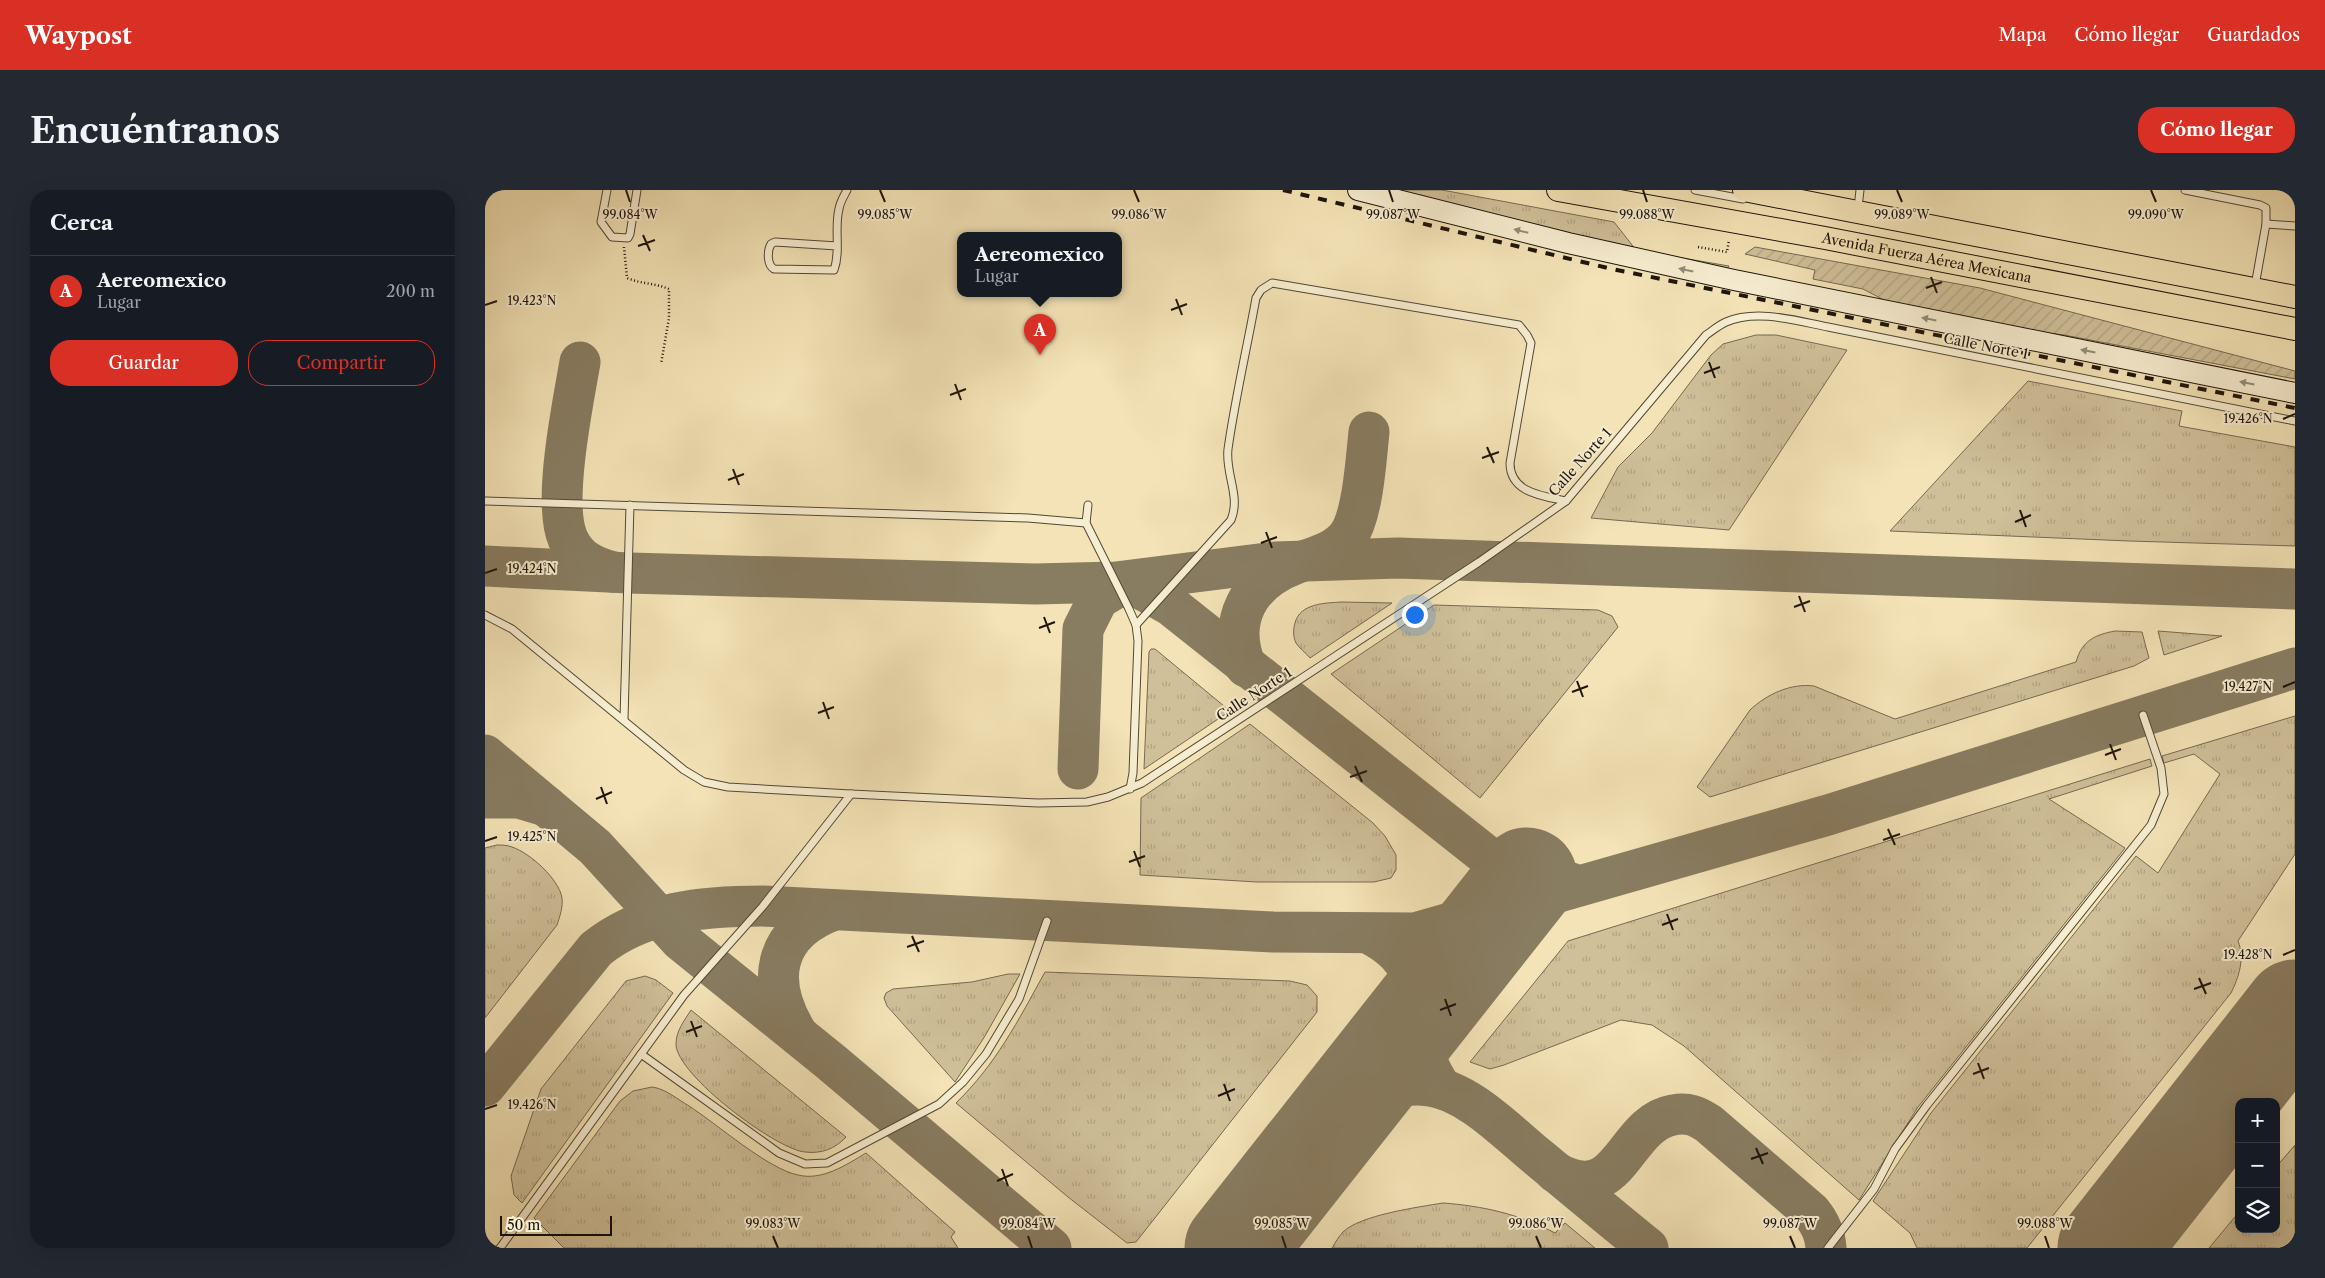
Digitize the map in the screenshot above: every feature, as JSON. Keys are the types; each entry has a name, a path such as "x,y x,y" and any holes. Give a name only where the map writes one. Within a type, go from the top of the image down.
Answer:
{"main road":[{"name":"Avenida Fuerza Aérea Mexicana","path":"1558,190 1825,238 2295,329"},
{"path":"1761,196 1858,200 2295,297"},
{"path":"2255,289 2295,290"},
{"path":"2174,306 2295,343"}],"street":[{"path":"1358,190 1578,246 1734,280 2295,393"}],"lane":[{"path":"607,190 601,222 612,237 623,238 627,238 630,234 637,190"},
{"path":"837,246 775,242 769,248 769,263 774,269 831,271 835,267 837,246 838,209 847,190"},
{"path":"1695,190 1761,196 2150,277"},
{"path":"2185,190 2260,205 2266,208 2267,224 2255,289"},
{"path":"2267,224 2295,226"},
{"path":"2071,277 2295,322"},
{"path":"1734,280 1767,278"},
{"path":"1135,625 1231,520 1235,502 1228,451 1256,298 1261,290 1272,282 1519,325 1531,343 1510,463 1511,474 1515,483 1523,489 1535,494 1566,500"},
{"path":"1863,298 1893,311"},
{"name":"Calle Norte 1","path":"485,615 511,629 624,719 684,770 704,782 729,787 851,794 1071,803 1087,802 1130,789 1142,783 1471,568 1566,500 1706,335 1724,322 1748,317 1776,318 2295,421"},
{"path":"485,501 1028,518 1086,523"},
{"path":"1088,504 1086,523 1135,625 1138,641 1133,773 1130,789"},
{"path":"624,719 630,505"},
{"path":"1828,1248 1873,1189 1895,1149 1927,1105 2151,825 2164,794 2161,768 2143,715"},
{"path":"500,1248 684,995 763,906 851,794"},
{"path":"641,1054 779,1153 805,1164 827,1163 939,1104 963,1082 987,1054 1019,999 1047,921"}],"path":[{"path":"623,238 627,278 639,283 669,289 669,318 661,364"},
{"path":"1698,247 1714,250"}],"green space":[{"path":"1366,190 1442,190 1614,222 1636,250 1729,266 1724,276"},
{"path":"1755,247 1980,288 2295,371 2295,379 2064,335 1962,323 1907,312 1863,289 1813,279 1815,270 1745,254"},
{"path":"1756,335 1776,335 1847,350 1729,530 1591,518 1618,467 1652,433 1711,355 1723,344"},
{"path":"2028,381 2182,411 2179,426 2295,447 2295,546 1890,531"},
{"path":"1342,602 1392,603 1310,658 1295,641 1294,628 1298,616 1302,611 1314,605"},
{"path":"1434,605 1598,610 1612,616 1618,627 1480,798 1331,674"},
{"path":"2115,631 2142,632 2149,658 2134,666 1710,797 1697,787 1750,710 1764,699 1788,688 1814,686 1895,719 2076,662 2085,644 2090,640"},
{"path":"2158,631 2222,636 2164,655"},
{"path":"1151,649 1155,649 1230,711 1144,769 1149,652"},
{"path":"2295,716 2295,854 2238,941 2241,961 2231,993 2027,1248 1917,1248 1910,1233 1873,1201 1931,1113 2136,856 2158,873 2220,774 2194,754 2164,763 2162,756"},
{"path":"1250,724 1373,823 1385,836 1396,855 1396,870 1391,878 1374,882 1257,882 1140,875 1141,798"},
{"path":"2150,759 2152,766 2049,799 2125,848 1918,1107 1859,1200 1684,1046 1652,1025 1621,1020 1490,1069 1470,1062 1568,941"},
{"path":"497,845 519,850 543,868 560,891 562,905 557,925 485,1018 485,848"},
{"path":"1045,972 1290,981 1307,985 1317,996 1317,1012 1136,1242 1127,1243 1068,1197 956,1103 995,1057 1016,1025"},
{"path":"1008,974 1020,974 985,1036 955,1082 887,1006 884,998 886,993 893,989 972,982"},
{"path":"645,976 656,980 673,993 522,1203 514,1195 511,1176 541,1089 626,981"},
{"path":"691,1010 846,1137 837,1145 827,1150 805,1152 791,1148 773,1139 730,1109 692,1074 680,1057 676,1044 677,1035"},
{"path":"652,1087 676,1097 772,1164 798,1175 816,1176 825,1174 842,1167 866,1153 955,1232 951,1237 958,1248 564,1248 534,1218 620,1101 633,1091"},
{"path":"2295,1145 2295,1248 2209,1248 2235,1217 2235,1233 2280,1233 2280,1162"},
{"path":"1443,1203 1501,1212 1555,1233 1565,1223 1595,1248 1332,1248 1343,1232 1362,1221 1405,1209"}],"taxiway":[{"path":"580,362 565,452 562,502 564,523 568,539 576,552 592,565 613,572"},
{"path":"1246,667 1239,634 1241,619 1246,605 1254,592 1265,581 1279,572 1337,547 1348,536 1353,527 1363,486 1369,432"},
{"path":"485,566 629,573 1035,584 1116,582 1275,562 1398,558 2295,589"},
{"path":"1116,584 1141,589 1170,605 1492,860 1520,875 1530,878 1550,882 1571,883"},
{"path":"1078,769 1083,629 1098,599 1118,587"},
{"path":"485,1086 596,949 614,936 634,926 675,913 719,907 763,906 1273,932 1415,933 1828,815 2295,668"},
{"path":"485,755 595,847 680,940 831,1062 1051,1248"},
{"path":"485,798 519,798 546,806"},
{"path":"798,1035 781,996 780,961 787,946 798,932 813,920 834,910"},
{"path":"1442,1089 1429,1067 1422,1042 1422,1025 1426,1011 1435,996 1464,961 1497,930 1524,910"},
{"path":"1370,934 1388,946 1401,958 1409,970 1412,984 1408,1013 1393,1047"},
{"path":"1327,1130 1349,1111 1386,1090 1414,1085 1444,1090 1459,1096 1487,1114 1648,1248"},
{"path":"1555,1172 1577,1181 1595,1180 1608,1173 1642,1133 1656,1122 1673,1115 1692,1115 1709,1124 1811,1212 1821,1228 1826,1248"},
{"path":"1234,1248 1240,1241"}],"runway":[{"path":"1235,1248 1527,878"},
{"path":"2108,1248 2295,1010"}],"railway":[{"path":"1283,190 1612,269 2295,408"}],"place":[{"name":"Aereomexico","path":"1040,355"}]}
